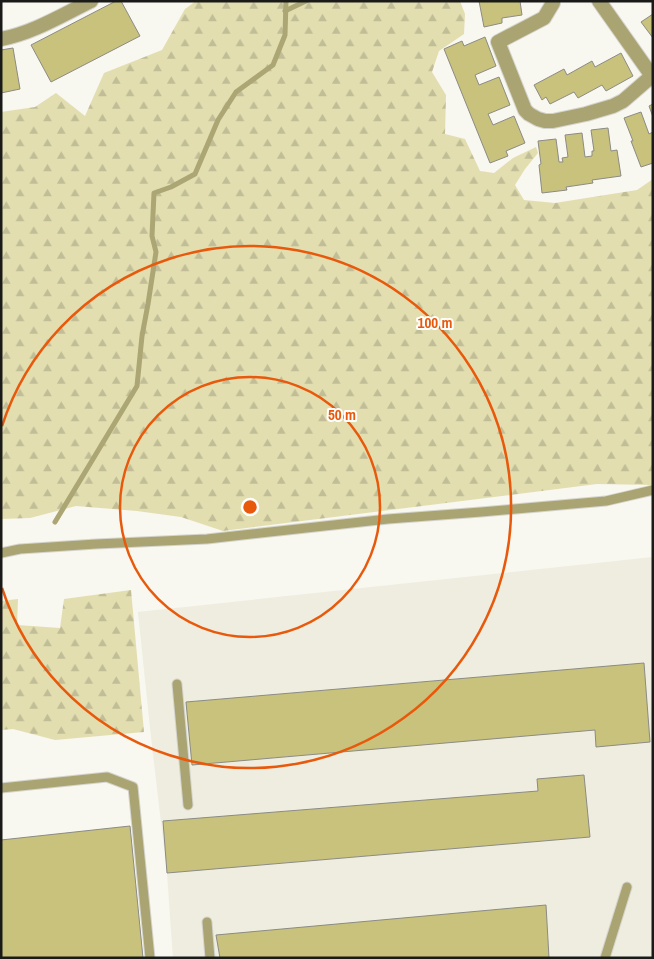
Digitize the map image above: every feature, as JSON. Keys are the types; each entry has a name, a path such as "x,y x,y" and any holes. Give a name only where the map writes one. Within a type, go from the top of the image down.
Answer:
{"street":[{"path":"1,39 28,32 91,1"},
{"path":"553,2 544,18 498,42 525,110 538,119 545,121 586,114 612,106 623,101 652,76 599,1"}],"lane":[{"path":"1,552 96,544 207,539 388,519 606,501 653,490"},
{"path":"178,684 188,805"},
{"path":"1,788 106,777 133,787 150,958"},
{"path":"605,958 627,887"},
{"path":"207,922 210,958"}],"shaded area":[{"path":"653,557 653,958 173,958 167,873 138,612"}],"green space":[{"path":"196,1 460,1 465,14 464,34 439,51 432,72 446,95 445,134 465,139 480,171 494,173 513,158 536,147 538,153 515,185 524,200 555,203 637,190 653,179 653,485 597,484 223,531 181,517 76,506 30,518 1,519 1,112 35,107 56,93 85,116 104,73 162,50 185,9"},
{"path":"131,590 144,732 55,740 13,729 1,730 1,601 18,599 17,625 60,628 64,599"}],"building":[{"path":"116,1 121,1 140,36 51,82 31,45"},
{"path":"479,1 520,1 522,15 502,18 502,23 484,27"},
{"path":"653,14 653,38 641,22"},
{"path":"485,37 496,66 475,75 479,85 499,77 510,105 488,114 493,125 514,116 525,143 506,151 508,156 490,163 444,49 462,41 464,46"},
{"path":"13,48 20,89 1,93 1,50"},
{"path":"621,53 633,76 606,91 602,85 578,98 574,92 550,104 546,97 542,100 534,85 564,69 567,75 592,61 595,67"},
{"path":"653,104 653,117 649,106"},
{"path":"641,112 649,134 653,132 653,163 641,167 624,118"},
{"path":"608,128 611,151 617,150 621,176 592,180 593,183 566,187 567,190 542,193 538,141 556,139 559,162 563,162 562,158 568,157 565,135 582,133 585,157 592,156 592,151 594,151 591,130"},
{"path":"644,663 650,742 596,747 595,730 192,765 186,702"},
{"path":"584,775 590,837 167,873 163,821 538,791 537,779"},
{"path":"130,826 143,958 1,958 1,840"},
{"path":"546,905 549,958 220,958 216,935"}],"waterway":[{"path":"55,522 137,386 142,336 156,252 152,236 154,193 171,187 195,174 218,120 236,92 273,65 285,35 286,1"},
{"path":"285,11 306,1"}]}
